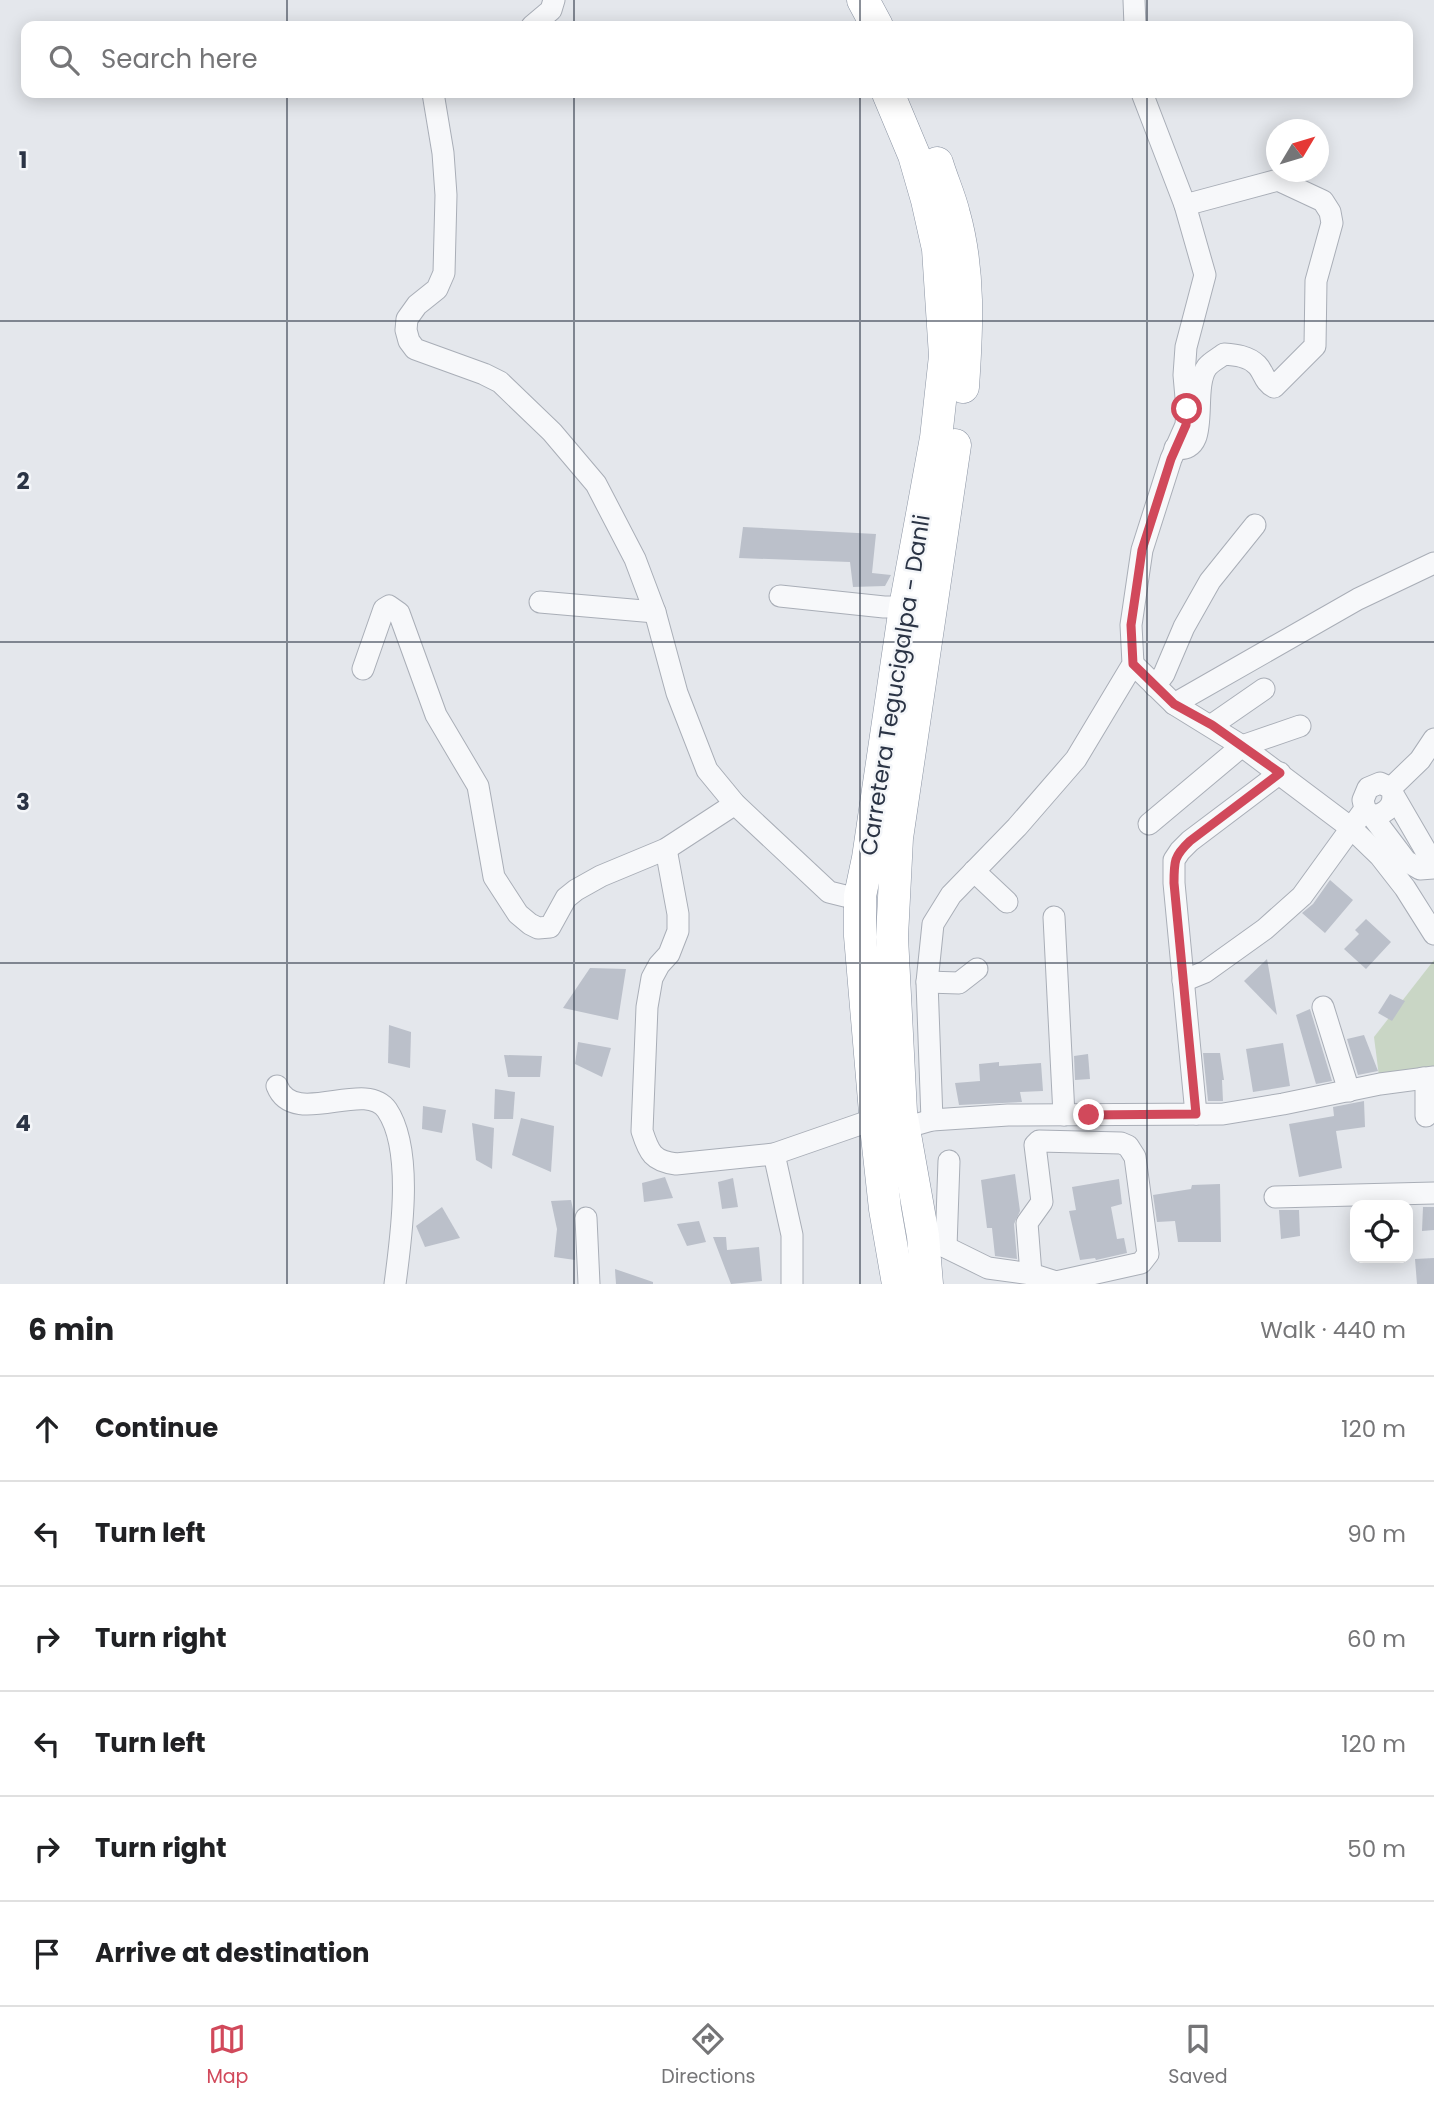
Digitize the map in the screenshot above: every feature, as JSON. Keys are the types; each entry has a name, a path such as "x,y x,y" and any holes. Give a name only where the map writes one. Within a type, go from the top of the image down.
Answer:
{"highway":[{"path":"841,0 852,21"},
{"path":"863,0 874,21"},
{"name":"Carretera Tegucigalpa - Danli","path":"890,98 914,155 928,200 938,249 945,356 936,438 905,607 860,896 860,936 934,1242 912,1281"},
{"name":"Carretera Tegucigalpa - Danli","path":"912,1281 890,1239 903,1122 892,937 897,838 962,397 967,330 964,265 954,215 913,98"},
{"path":"860,896 864,904 876,909 895,897"},
{"path":"860,936 869,927 880,925 886,926 892,937"},
{"path":"890,1239 898,1247 910,1249 934,1242"}],"street":[{"path":"538,21 551,10 554,0"},
{"path":"1134,0 1135,21"},
{"path":"434,98 443,153 446,195 444,273 437,289 417,306 407,319 409,341 415,349 500,382 552,432 596,484 635,559 655,612 677,693 707,770 735,804 829,892 860,896"},
{"path":"903,1122 927,982 933,924 951,895 1017,827 1076,759 1133,664 1131,625 1142,550 1175,448 1186,425 1186,348 1205,275 1185,205 1144,98"},
{"path":"1175,448 1184,450 1193,445 1198,434 1199,393 1206,368 1224,354 1243,356 1258,366 1268,384 1274,387 1315,346 1316,281 1332,223 1330,212 1323,201 1278,180 1185,205"},
{"path":"1154,686 1164,674 1184,627 1210,581 1255,525"},
{"path":"1174,704 1358,599 1434,563"},
{"path":"780,596 905,607"},
{"path":"540,602 655,612"},
{"path":"363,669 384,609 389,606 399,613 436,715 478,786 494,877 518,914 538,928 550,927 566,898 576,890 601,876 666,849 735,804"},
{"path":"1133,664 1174,704 1212,725 1242,746 1351,828 1380,856 1405,888 1434,934"},
{"path":"1212,725 1264,689"},
{"path":"1149,824 1242,746 1300,726"},
{"path":"1393,792 1434,739"},
{"path":"1196,1114 1174,860 1190,841 1280,773"},
{"path":"1380,783 1393,792 1434,867 1420,869 1406,861 1368,813 1363,800 1368,788 1380,783"},
{"path":"1183,981 1205,972 1265,929 1302,896 1351,828 1368,813"},
{"path":"666,849 678,914 678,931 669,954 652,978 647,1007 642,1131 645,1143 661,1162 676,1164 774,1154 903,1122 1008,1115 1223,1114 1429,1078"},
{"path":"975,871 1007,902"},
{"path":"1054,917 1064,1115"},
{"path":"927,982 959,983 977,969"},
{"path":"1323,1007 1349,1091"},
{"path":"1426,1116 1426,1082 1429,1078"},
{"path":"277,1086 281,1095 295,1104 373,1099 386,1109 397,1131 402,1162 402,1223 395,1284"},
{"path":"949,1161 934,1242 988,1268 1031,1274 1056,1282 1141,1263 1149,1254 1135,1157 1128,1146 1121,1143 1039,1141 1035,1145 1042,1202 1027,1223 1031,1274"},
{"path":"774,1154 792,1235 792,1284"},
{"path":"1275,1197 1434,1193"},
{"path":"586,1218 589,1284"}],"green space":[{"path":"1434,960 1434,1074 1380,1084 1374,1037"}],"building":[{"path":"743,527 876,534 872,573 891,575 885,586 853,587 850,562 739,558"},
{"path":"1330,880 1353,900 1325,933 1302,913 1313,904"},
{"path":"1366,919 1391,942 1366,969 1344,949 1359,934 1355,930"},
{"path":"1267,959 1277,1015 1244,981"},
{"path":"590,968 626,969 618,1020 563,1008"},
{"path":"1390,994 1405,1001 1392,1021 1378,1013"},
{"path":"1310,1009 1332,1081 1316,1084 1296,1015"},
{"path":"389,1025 411,1032 410,1068 388,1063"},
{"path":"1364,1035 1378,1071 1358,1075 1347,1039"},
{"path":"578,1042 611,1048 602,1077 575,1064"},
{"path":"1283,1043 1290,1086 1253,1092 1246,1049"},
{"path":"1203,1053 1220,1053 1224,1080 1223,1101 1208,1101"},
{"path":"1088,1054 1090,1079 1075,1080 1074,1056"},
{"path":"504,1055 542,1056 540,1077 508,1077"},
{"path":"999,1062 999,1066 1041,1063 1043,1091 1020,1092 1022,1102 959,1105 955,1083 980,1081 979,1064"},
{"path":"495,1089 515,1092 513,1119 494,1119"},
{"path":"1364,1101 1365,1127 1336,1131 1342,1168 1299,1177 1289,1124 1334,1116 1333,1107"},
{"path":"423,1106 446,1110 442,1133 422,1129"},
{"path":"521,1118 554,1126 551,1172 512,1155"},
{"path":"472,1123 494,1128 492,1169 476,1160"},
{"path":"1015,1174 1020,1211 1014,1224 1017,1259 995,1256 992,1228 987,1228 981,1180"},
{"path":"665,1177 673,1198 644,1202 642,1183"},
{"path":"733,1178 738,1207 722,1209 718,1182"},
{"path":"1119,1179 1122,1204 1111,1207 1117,1239 1124,1238 1127,1253 1096,1260 1080,1260 1069,1211 1076,1210 1072,1187"},
{"path":"1220,1184 1221,1242 1178,1242 1175,1221 1157,1222 1153,1195 1191,1189 1192,1185"},
{"path":"571,1200 575,1260 554,1257 557,1229 551,1201"},
{"path":"442,1207 460,1238 425,1247 416,1226"},
{"path":"1423,1207 1434,1207 1434,1230 1422,1231"},
{"path":"1279,1210 1299,1210 1300,1236 1281,1239"},
{"path":"699,1221 706,1242 687,1246 677,1224"},
{"path":"713,1237 726,1237 727,1250 759,1247 762,1281 731,1284"},
{"path":"1434,1258 1434,1284 1417,1284 1415,1259"},
{"path":"615,1269 653,1282 653,1284 616,1284"}],"route":[{"path":"1089,1115 1196,1114 1174,860 1190,841 1280,773 1212,725 1174,704 1133,664 1131,625 1142,550 1171,459 1186,425 1187,409"}]}
